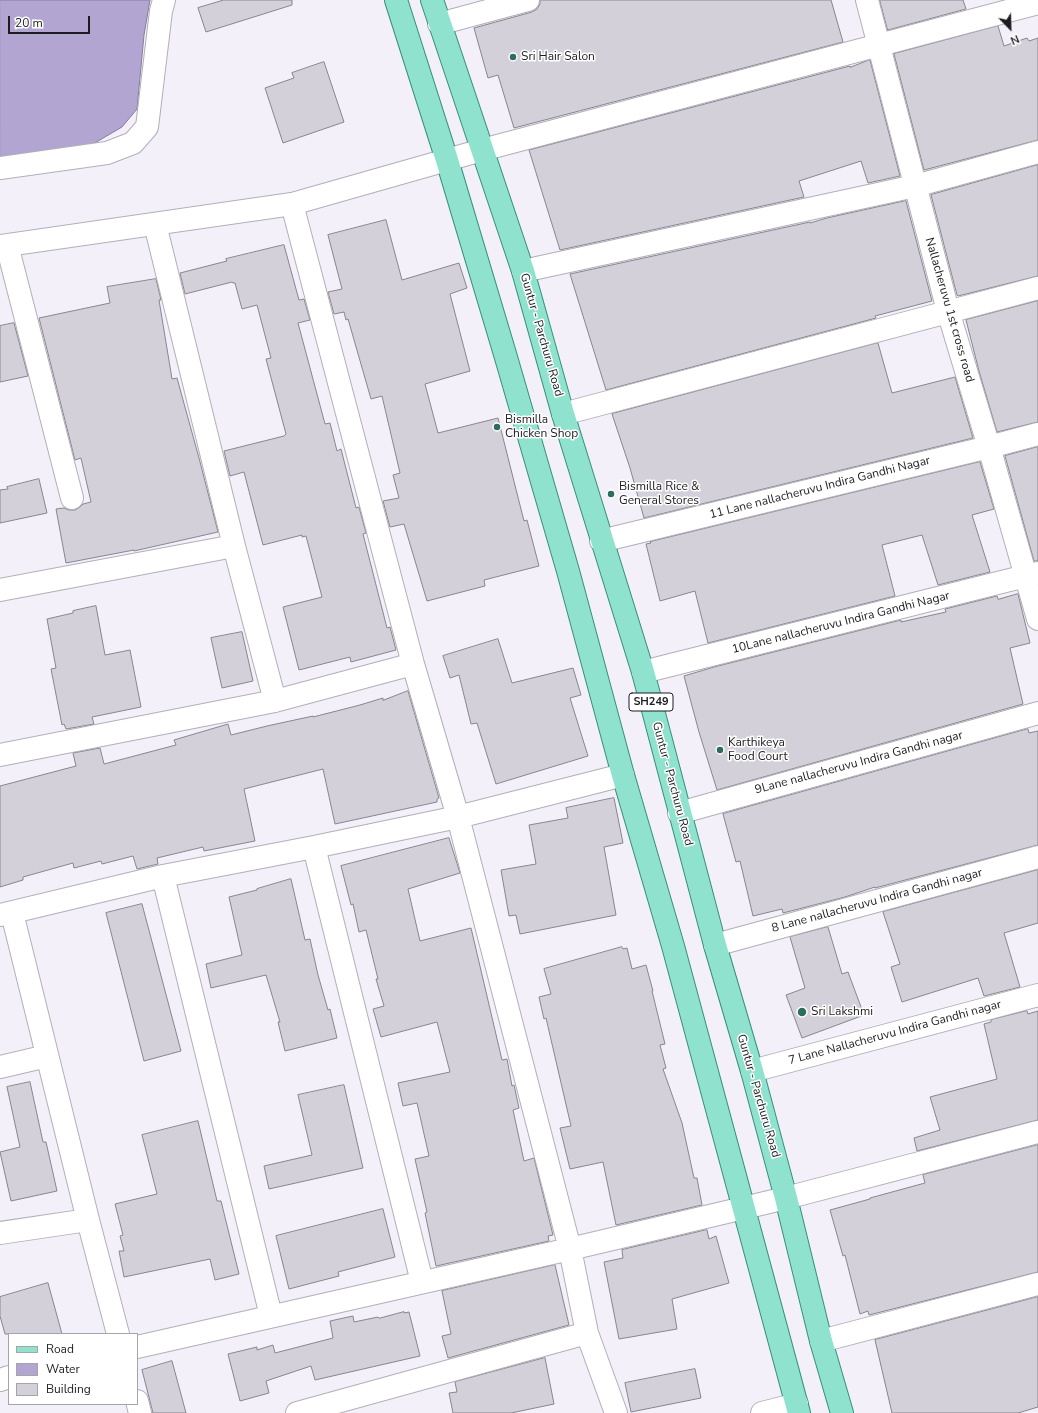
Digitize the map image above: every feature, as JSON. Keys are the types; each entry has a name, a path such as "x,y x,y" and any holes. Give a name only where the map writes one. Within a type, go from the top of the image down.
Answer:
{"main road":[{"path":"396,0 447,160 568,571 623,775 673,946 798,1409"},
{"name":"Guntur - Parchuru Road","path":"432,0 523,271 563,414 643,672 715,945 752,1071 842,1413"}],"street":[{"path":"0,168 107,153 133,144 147,127 161,11 164,0"},
{"path":"440,24 528,0"},
{"name":"Nallacheruvu 1st cross road","path":"867,0 948,311 989,447 1032,575 1038,619"},
{"path":"72,498 4,245 292,204 482,150 1038,2"},
{"path":"523,271 915,186 1038,152"},
{"path":"292,204 413,664 458,817 570,1249 587,1333 616,1413"},
{"path":"155,224 234,546 275,700"},
{"path":"563,414 1038,288"},
{"name":"11 Lane nallacheruvu Indira Gandhi Nagar","path":"602,541 1038,434"},
{"path":"0,590 234,546"},
{"name":"10Lane nallacheruvu Indira Gandhi Nagar","path":"643,672 1032,575"},
{"path":"0,755 275,700 413,664"},
{"name":"9Lane nallacheruvu Indira Gandhi nagar","path":"679,812 1038,714"},
{"path":"118,1333 47,1056 6,914 162,876 314,847 458,817 623,775"},
{"path":"314,847 422,1282"},
{"name":"8 Lane nallacheruvu Indira Gandhi nagar","path":"715,945 1038,857"},
{"path":"162,876 271,1316"},
{"name":"7 Lane Nallacheruvu Indira Gandhi nagar","path":"752,1071 1038,995"},
{"path":"0,1067 47,1056"},
{"path":"138,1347 570,1249 786,1198 1038,1132"},
{"path":"0,1233 88,1220"},
{"path":"822,1341 1038,1284"},
{"path":"297,1413 587,1333"},
{"path":"762,1413 798,1409"}],"water":[{"path":"0,0 150,0 144,35 137,109 122,127 93,144 0,159"}],"building":[{"path":"224,0 292,0 292,5 206,32 198,8"},
{"path":"540,0 831,0 843,42 514,128 498,75 488,78 474,28 532,12 537,9 540,4"},
{"path":"880,0 963,0 966,9 888,30"},
{"path":"998,26 1004,46 1027,38 1029,41 1038,38 1038,140 924,170 894,54"},
{"path":"870,60 900,176 868,183 861,161 799,181 804,197 560,250 529,150 850,67"},
{"path":"324,62 344,122 283,143 265,88 294,78 292,73"},
{"path":"1038,165 1038,276 958,296 931,195"},
{"path":"906,201 932,301 875,316 876,318 606,390 570,274"},
{"path":"386,220 402,280 459,263 467,288 450,294 470,371 425,384 438,433 498,418 524,521 527,520 539,566 484,580 485,586 427,601 404,524 390,527 383,501 399,498 393,475 400,473 382,396 371,399 348,319 346,320 344,312 334,314 328,292 342,289 328,235"},
{"path":"284,245 299,300 304,299 310,320 298,323 325,424 330,423 337,451 341,449 356,508 359,507 366,533 363,534 387,628 390,627 396,650 351,662 350,657 299,670 283,607 322,597 306,536 302,537 302,535 263,545 244,472 230,476 224,451 284,436 286,434 266,359 271,358 257,305 242,309 235,283 232,282 185,294 180,273 227,261 226,259"},
{"path":"156,279 161,300 159,300 172,379 177,378 218,532 134,551 66,563 56,509 64,508 75,510 83,504 91,502 81,458 75,460 39,318 110,303 107,287"},
{"path":"1038,301 1038,422 997,432 966,320"},
{"path":"14,323 28,376 0,382 0,326"},
{"path":"878,343 892,393 955,377 973,438 644,518 630,468 612,414"},
{"path":"1038,447 1038,561 1034,561 1005,456"},
{"path":"980,462 994,509 972,515 990,572 938,585 922,535 882,545 895,596 708,643 695,591 660,601 646,544 651,543 650,542"},
{"path":"39,479 47,513 0,523 0,490 8,489 7,487"},
{"path":"1018,594 1030,643 1010,648 1023,704 717,790 684,676 714,667 901,620 901,622 946,612 945,609 997,596 998,599"},
{"path":"96,606 105,655 130,650 141,707 92,717 94,724 66,729 64,724 62,725 51,669 56,668 47,619"},
{"path":"242,632 253,681 222,688 211,638"},
{"path":"498,639 512,683 573,668 581,695 570,698 588,756 496,784 477,723 471,724 459,675 450,678 443,656"},
{"path":"408,691 439,798 437,799 437,802 335,824 323,769 244,789 255,841 204,851 203,847 157,858 158,864 137,869 133,856 102,864 101,861 74,868 73,863 23,877 23,880 0,887 0,786 76,766 73,753 100,748 104,764 176,745 174,740 228,724 231,735 313,717 383,698 383,700"},
{"path":"1028,729 1029,733 1038,731 1038,845 875,887 845,897 783,913 782,909 753,916 740,861 736,862 723,814"},
{"path":"614,798 623,843 604,847 616,915 520,934 516,915 509,916 501,870 536,864 529,825 568,818 566,808"},
{"path":"449,838 460,873 408,889 420,941 471,928 502,1060 507,1059 512,1086 514,1085 519,1108 513,1110 524,1161 534,1158 553,1235 548,1236 549,1241 436,1266 425,1213 427,1212 415,1159 429,1156 417,1103 403,1106 398,1083 450,1072 437,1022 381,1037 373,1009 384,1006 376,979 378,979 366,930 359,932 353,904 351,905 341,866"},
{"path":"1038,870 1038,923 1004,933 1020,987 984,996 978,978 902,1002 891,967 900,964 883,912"},
{"path":"291,879 305,940 310,939 318,975 328,1010 330,1009 337,1038 285,1051 278,1022 280,1022 266,975 211,988 206,964 242,955 229,897"},
{"path":"142,904 181,1051 144,1061 106,913"},
{"path":"828,927 842,974 848,972 864,1015 802,1038 786,995 805,988 790,937"},
{"path":"622,947 623,949 627,948 632,969 646,965 665,1044 660,1045 666,1068 663,1069 682,1123 694,1178 697,1178 702,1205 616,1225 603,1162 570,1169 560,1128 571,1126 546,1018 544,1019 539,997 551,994 544,969"},
{"path":"1027,1011 1028,1014 1038,1011 1038,1120 917,1151 914,1138 940,1130 930,1097 997,1079 984,1024 991,1022 991,1020"},
{"path":"30,1082 43,1142 46,1142 57,1191 11,1201 0,1152 20,1147 7,1087"},
{"path":"344,1085 363,1168 269,1189 264,1166 312,1155 298,1095"},
{"path":"198,1121 217,1201 221,1201 239,1274 215,1280 210,1259 124,1277 119,1251 124,1251 120,1236 123,1235 115,1204 157,1194 142,1135"},
{"path":"1038,1145 1038,1272 869,1315 868,1311 860,1314 845,1255 843,1256 830,1210 925,1183 923,1175"},
{"path":"383,1209 395,1257 338,1272 339,1276 289,1289 276,1236"},
{"path":"707,1230 709,1239 716,1236 729,1283 672,1299 677,1329 619,1339 604,1262 623,1258 622,1250"},
{"path":"555,1265 569,1325 448,1358 442,1336 451,1334 442,1291"},
{"path":"48,1283 62,1333 5,1334 0,1316 0,1297"},
{"path":"1038,1297 1038,1407 1018,1413 892,1413 875,1340"},
{"path":"409,1312 420,1356 315,1380 311,1366 266,1381 269,1393 240,1401 228,1354 257,1347 257,1350 273,1345 275,1353 333,1338 330,1321 353,1316 354,1322"},
{"path":"545,1358 554,1404 511,1413 453,1413 449,1393 457,1392 455,1382"},
{"path":"172,1361 186,1413 153,1413 142,1370"},
{"path":"695,1369 701,1398 631,1412 625,1383"}],"place":[{"name":"Sri Hair Salon","path":"513,57"},
{"name":"Bismilla Chicken Shop","path":"497,427"},
{"name":"Bismilla Rice & General Stores","path":"611,494"},
{"name":"Karthikeya Food Court","path":"720,750"},
{"name":"Sri Lakshmi","path":"802,1012"}]}
